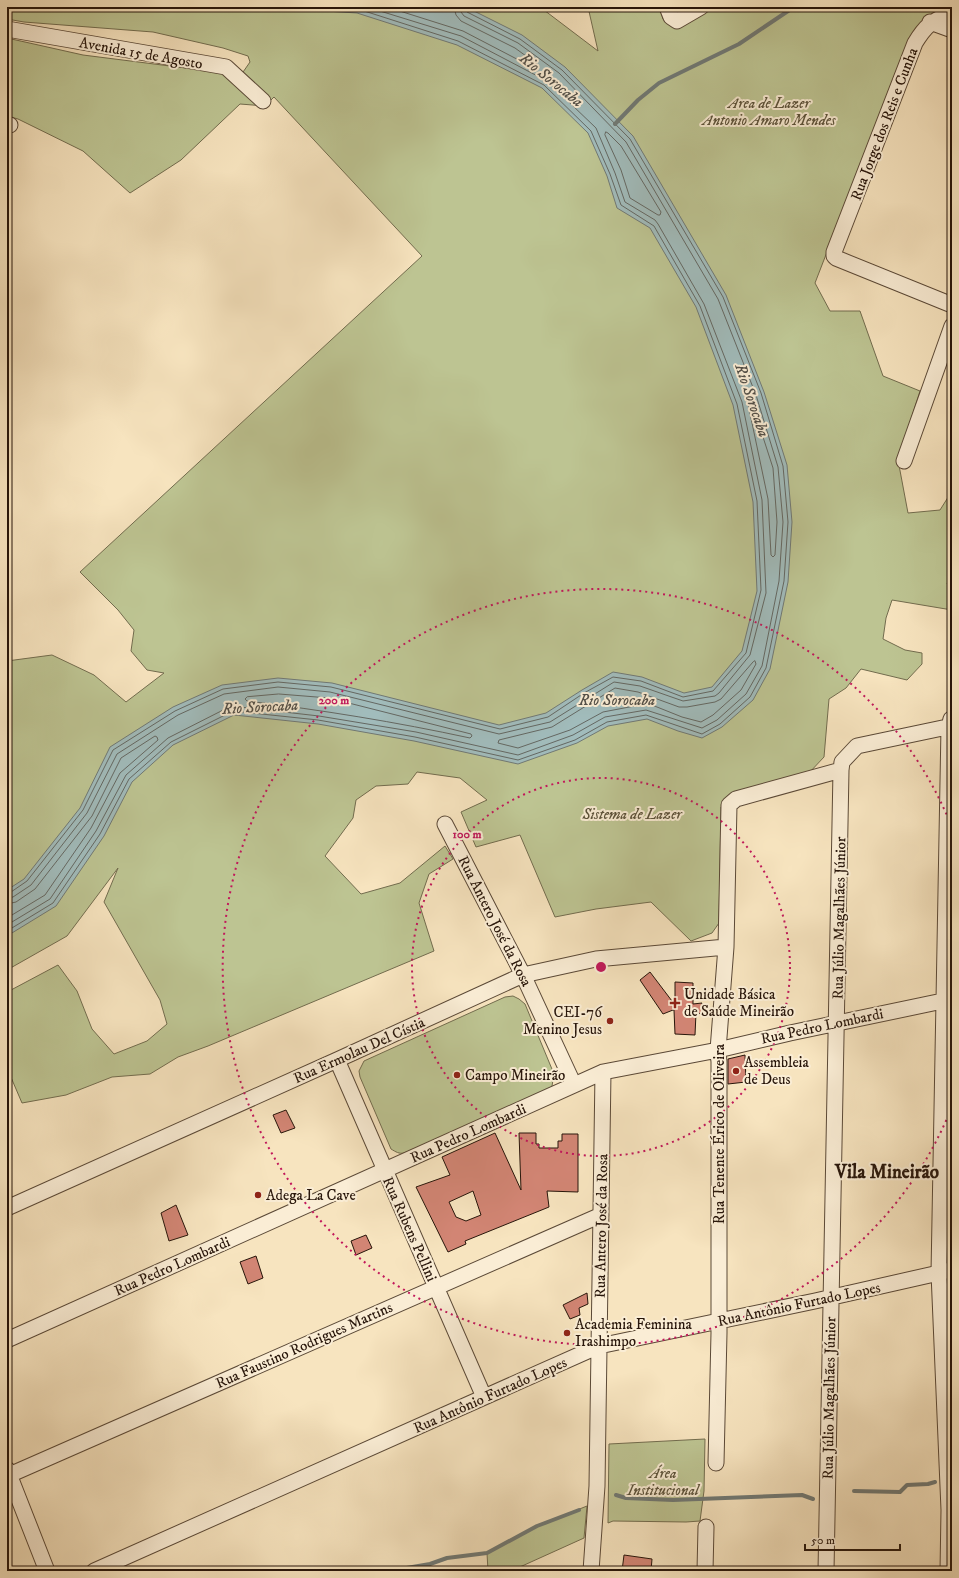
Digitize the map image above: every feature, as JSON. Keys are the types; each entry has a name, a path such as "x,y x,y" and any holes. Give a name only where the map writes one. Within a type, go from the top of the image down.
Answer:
{"street":[{"path":"669,12 677,21 701,7"},
{"name":"Rua Jorge dos Reis e Cunha","path":"952,12 930,22 915,43 834,252 834,256 836,258 952,305"},
{"path":"930,22 952,30"},
{"name":"Avenida 15 de Agosto","path":"7,29 226,67 263,101"},
{"path":"904,460 952,326"},
{"path":"841,770 842,762 857,746 951,723 945,1271 949,1510 948,1571"},
{"name":"Rua Tenente Érico de Oliveira","path":"716,1463 718,1321 718,1050 726,947 729,805 736,799 841,770"},
{"name":"Rua Júlio Magalhães Júnior","path":"826,1571 841,770"},
{"name":"Rua Antero José da Rosa","path":"444,824 523,975 574,1085"},
{"name":"Rua Ermolau Del Cístia","path":"7,1208 523,975 596,959 726,947"},
{"name":"Rua Pedro Lombardi","path":"7,1340 602,1072 718,1050 948,1000"},
{"name":"Rua Rubens Pellini","path":"337,1060 484,1397"},
{"name":"Rua Antero José da Rosa","path":"592,1571 597,1486 602,1072"},
{"name":"Rua Faustino Rodrigues Martins","path":"8,1474 601,1215"},
{"name":"Rua Antônio Furtado Lopes","path":"94,1571 599,1346 831,1298 945,1271"},
{"path":"8,1474 47,1571"},
{"path":"705,1571 706,1527"}],"green space":[{"path":"7,7 540,7 598,51 588,7 660,7 663,19 672,27 681,26 713,7 948,7 926,20 815,283 830,311 860,311 883,376 920,391 898,460 908,513 940,510 952,491 952,580 947,583 952,594 952,610 892,600 886,618 883,639 905,650 922,653 922,664 907,680 861,669 846,688 829,699 824,757 808,774 733,797 721,807 719,923 712,933 691,941 651,902 596,909 555,917 520,835 476,847 461,812 487,800 460,778 417,772 408,784 376,786 356,800 353,818 325,856 361,894 400,883 445,846 453,859 429,874 419,903 434,951 208,1046 178,1057 150,1074 112,1077 66,1095 22,1103 7,1068 7,996 11,990 58,965 77,991 92,1029 114,1054 147,1041 167,1024 160,1000 104,902 118,868 67,936 7,970 7,661 52,655 94,675 126,702 164,673 147,670 131,651 134,630 118,610 80,572 422,256 274,97 265,106 240,104 181,160 130,193 83,151 18,119 7,116 7,38 83,55 241,75 250,62 248,56 223,48 153,32 24,22 7,19"},
{"name":"Campo Mineirão","path":"513,996 525,1004 554,1074 552,1086 548,1091 404,1153 399,1153 391,1149 360,1077 359,1071 364,1061 505,997"},
{"name":"Área Institucional","path":"705,1439 704,1491 700,1521 613,1521 608,1523 609,1444"},
{"path":"587,1506 584,1538 511,1571 488,1571 487,1553 537,1526"}],"water":[{"name":"Rio Sorocaba","path":"263,7 466,7 522,35 565,67 633,136 726,295 764,392 787,465 792,522 788,582 770,669 753,700 722,727 702,738 678,731 647,719 608,726 577,743 518,764 414,741 318,724 234,715 173,745 132,782 104,836 56,906 7,936 7,890 24,879 80,808 110,747 173,707 222,685 278,678 332,683 499,725 546,713 613,672 642,677 684,693 712,687 742,651 757,591 753,502 733,405 696,307 650,228 617,208 607,176 588,133 542,88 457,45 357,13"}],"building":[{"name":"Unidade Básica de Saúde Mineirão","path":"650,972 675,1005 675,982 693,983 693,1004 702,1003 702,1014 696,1013 695,1035 675,1034 674,1010 663,1014 640,980"},
{"name":"Assembleia de Deus","path":"745,1055 746,1082 728,1084 728,1059"},
{"path":"286,1110 295,1128 281,1133 273,1115"},
{"path":"495,1133 521,1190 519,1133 536,1133 536,1144 539,1144 539,1148 558,1148 558,1141 562,1141 562,1134 578,1134 578,1192 547,1191 549,1207 465,1241 466,1244 448,1252 416,1187 450,1175 442,1157","holes":["473,1191 481,1215 466,1221 456,1217 449,1202"]},
{"path":"176,1205 188,1235 169,1241 161,1213"},
{"path":"366,1235 372,1248 356,1255 351,1241"},
{"path":"256,1256 263,1278 248,1284 240,1262"},
{"path":"587,1293 588,1304 579,1308 580,1315 570,1319 563,1305"},
{"path":"624,1555 652,1559 651,1571 622,1571"}],"waterway":[{"path":"615,124 638,100 659,83 739,44 794,7"},
{"path":"854,1491 900,1492 907,1485 928,1484 935,1482"},
{"path":"616,1495 626,1498 673,1500 802,1495 813,1499"},
{"path":"389,1571 430,1564 447,1558 487,1553 537,1526 579,1510"}],"place":[{"name":"Unidade Básica de Saúde Mineirão","path":"675,1003"},
{"name":"CEI-76 Menino Jesus","path":"610,1021"},
{"name":"Assembleia de Deus","path":"736,1071"},
{"name":"Campo Mineirão","path":"457,1075"},
{"name":"Adega La Cave","path":"258,1195"},
{"name":"Academia Feminina Irashimpo","path":"567,1333"}],"district":[{"name":"Vila Mineirão","path":"887,1171"}],"park label":[{"name":"Area de Lazer Antonio Amaro Mendes","path":"769,112"},
{"name":"Sistema de Lazer","path":"632,814"}]}
